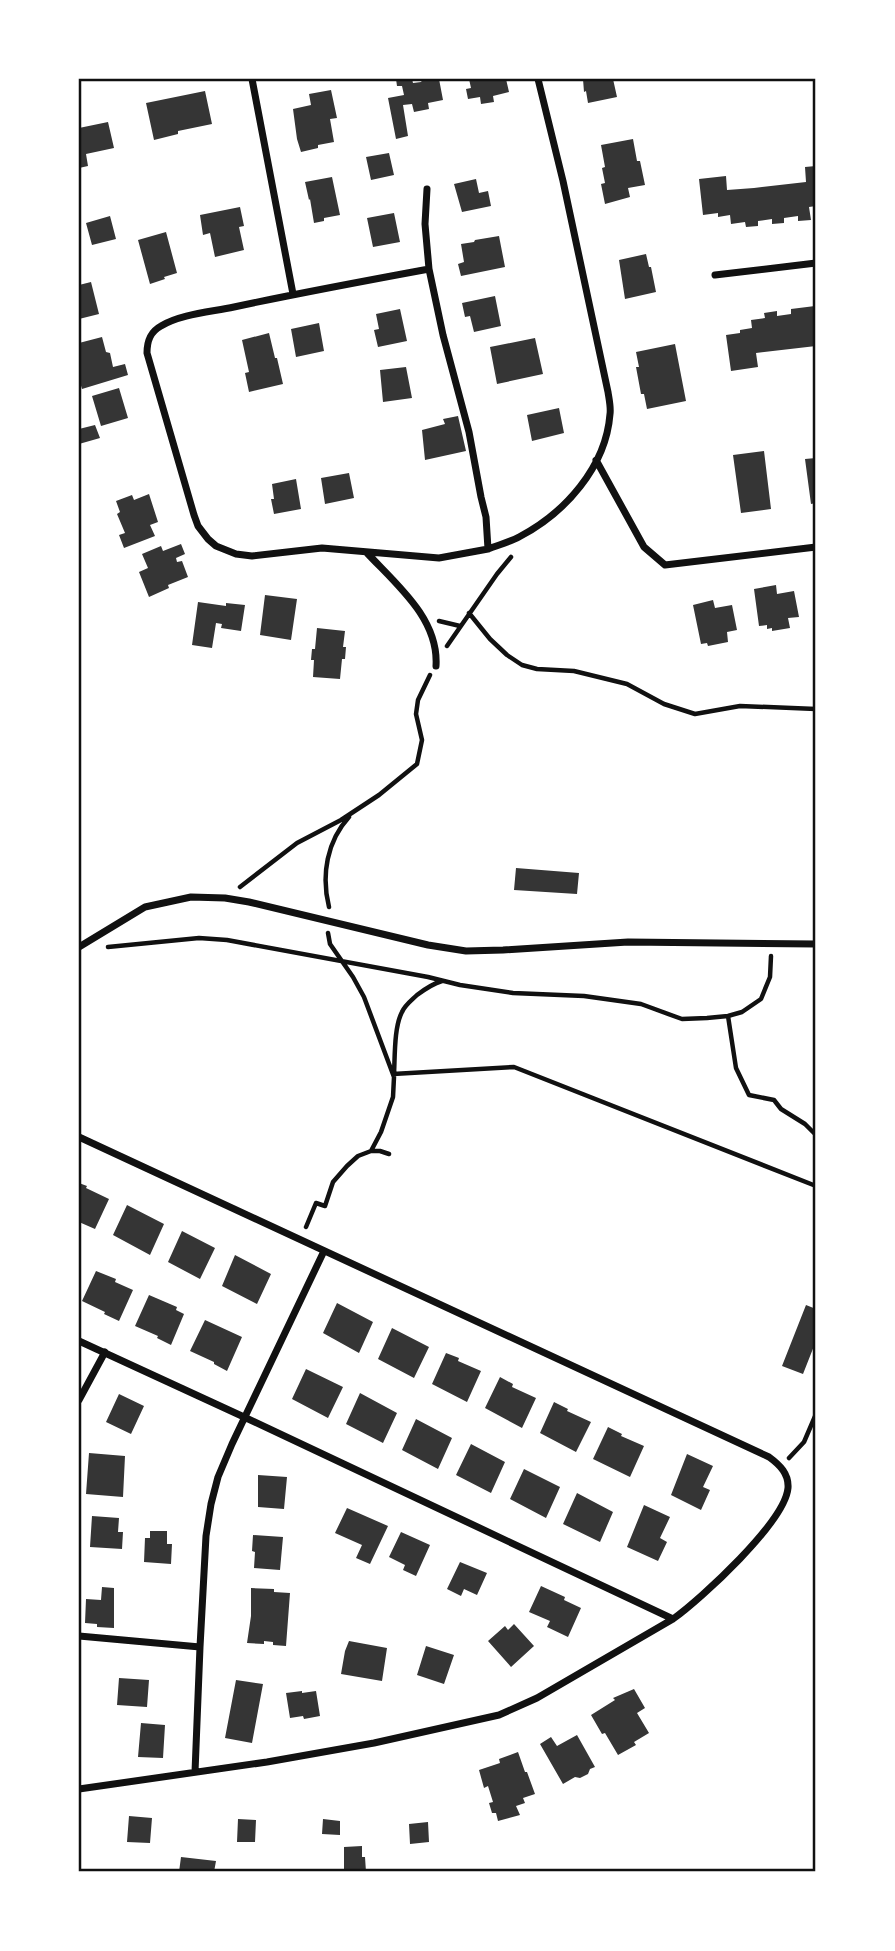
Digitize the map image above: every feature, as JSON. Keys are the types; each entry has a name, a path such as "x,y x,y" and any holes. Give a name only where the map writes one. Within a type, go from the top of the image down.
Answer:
{"street":[{"path":"252,79 293,294"},
{"path":"429,269 185,317 163,324 149,337 149,358 194,515 208,539 226,551 252,555 322,548 439,558 488,549 519,537 562,508 574,494 603,446 610,414 608,392 563,181 538,79"},
{"path":"427,189 425,224 429,269 471,442 486,517 488,549"},
{"path":"715,275 816,263"},
{"path":"596,460 644,547 664,565 816,547"},
{"path":"367,552 422,615 432,631 436,666"},
{"path":"79,947 145,907 191,897 225,898 261,905 428,945 466,951 628,942 816,944"},
{"path":"79,1137 769,1457 780,1465 787,1477 788,1488 785,1498 769,1523 741,1557 712,1587 673,1619 537,1698 499,1715 374,1743 79,1789"},
{"path":"195,1772 206,1535 211,1504 218,1477 244,1417 324,1251"},
{"path":"79,1341 673,1619"},
{"path":"79,1400 105,1352"},
{"path":"79,1636 200,1647"}],"path":[{"path":"469,613 490,639 522,665 537,669 574,671 627,684 664,704 695,714 740,706 816,709"},
{"path":"225,898 297,843 352,814 409,772 417,764 421,753 419,726"},
{"path":"103,948 199,938 227,940 513,993 584,996 630,1002 682,1019 728,1016 742,1012 761,999 770,977 772,945"},
{"path":"371,1151 393,1097 395,1049 402,1010 423,990 443,981"},
{"path":"728,1016 736,1068 749,1095 774,1100 781,1109 805,1124 816,1135"},
{"path":"394,1075 514,1067 816,1186"},
{"path":"300,1240 316,1203 324,1206 333,1182 347,1166 358,1156 371,1151 389,1154"},
{"path":"780,1465 804,1442 816,1415"}],"building":[{"path":"396,79 412,79 413,83 423,79 439,79 443,100 428,103 429,109 414,112 412,104 403,105 408,136 396,139 388,98 404,95 402,86 397,86"},
{"path":"469,79 506,79 509,92 493,96 494,102 481,104 480,97 468,99 466,89 471,88"},
{"path":"583,79 613,79 617,97 588,103"},
{"path":"331,90 337,118 330,119 334,142 301,152 293,109 311,105 309,94"},
{"path":"205,91 212,124 178,131 178,134 154,140 146,103"},
{"path":"108,122 114,148 86,154 88,166 79,168 79,128"},
{"path":"633,139 645,185 628,188 630,197 605,204 601,184 605,183 602,168 605,167 601,145"},
{"path":"389,153 394,175 371,180 366,157"},
{"path":"816,166 816,206 809,207 811,220 798,221 798,216 784,218 784,223 772,224 772,219 758,221 758,226 746,227 745,222 731,224 730,215 703,215 699,179 726,176 727,190 754,188 806,182 805,167"},
{"path":"332,177 340,215 314,223 305,182"},
{"path":"476,179 479,193 488,191 491,206 462,212 454,184"},
{"path":"240,207 244,226 239,227 244,250 215,257 210,233 203,235 200,215"},
{"path":"394,213 400,242 373,247 367,218"},
{"path":"110,216 116,239 92,245 86,223"},
{"path":"166,232 177,273 150,284 138,240"},
{"path":"499,236 505,267 461,276 458,264 464,262 461,244"},
{"path":"646,254 656,292 625,299 619,260"},
{"path":"91,282 99,314 79,319 79,285"},
{"path":"495,296 501,326 474,332 470,316 465,317 462,303"},
{"path":"815,306 816,346 756,353 758,367 731,371 726,335 752,328 751,320 765,318 764,313 777,311 777,316 791,314 791,309"},
{"path":"400,309 407,341 378,347 374,330 379,329 376,314"},
{"path":"319,323 324,351 296,357 291,329"},
{"path":"269,333 283,384 249,392 245,373 249,372 242,340"},
{"path":"102,337 113,367 125,364 128,375 82,389 79,379 79,343"},
{"path":"535,338 543,374 497,384 490,347"},
{"path":"675,344 686,401 647,409 644,394 641,394 636,352"},
{"path":"406,367 412,398 383,402 380,370"},
{"path":"119,388 128,418 101,426 92,396"},
{"path":"559,408 564,433 532,441 527,415"},
{"path":"458,416 466,451 425,460 422,430 445,424 443,419"},
{"path":"95,425 100,438 79,444 79,429"},
{"path":"764,451 771,509 741,513 733,455"},
{"path":"816,458 816,503 811,504 805,459"},
{"path":"349,473 354,498 325,504 321,478"},
{"path":"296,479 301,509 274,514 272,484"},
{"path":"149,494 158,522 150,525 155,536 124,548 119,535 125,533 117,514 120,512 116,501 132,495 134,500"},
{"path":"181,544 185,554 176,558 177,562 182,561 188,577 149,597 139,572 148,568 142,554 161,546 163,551"},
{"path":"776,585 777,594 794,591 799,617 788,618 790,628 772,631 772,628 767,629 767,625 759,626 754,589"},
{"path":"265,595 297,599 291,640 260,635"},
{"path":"713,600 715,608 732,605 737,630 727,632 728,642 708,646 707,643 701,644 693,605"},
{"path":"198,602 226,606 226,603 245,605 241,631 221,628 222,624 216,623 212,648 192,645"},
{"path":"317,628 345,631 345,659 342,659 340,679 313,677 314,660 311,660"},
{"path":"516,868 579,873 577,894 514,890"},
{"path":"79,1183 109,1199 95,1229 79,1222"},
{"path":"127,1205 164,1224 150,1255 113,1235"},
{"path":"182,1231 215,1248 200,1279 168,1262"},
{"path":"235,1255 271,1274 257,1304 222,1286"},
{"path":"96,1271 133,1290 119,1321 82,1301"},
{"path":"149,1295 177,1307 176,1310 184,1314 171,1345 135,1326"},
{"path":"337,1303 373,1322 359,1353 323,1333"},
{"path":"806,1305 816,1309 816,1341 803,1374 782,1366"},
{"path":"205,1320 242,1337 227,1371 190,1351"},
{"path":"392,1328 429,1347 414,1378 378,1359"},
{"path":"446,1353 481,1371 467,1402 432,1384"},
{"path":"306,1369 343,1387 328,1418 292,1399"},
{"path":"500,1377 513,1384 512,1387 536,1398 522,1428 485,1408"},
{"path":"360,1393 397,1413 383,1443 346,1424"},
{"path":"119,1394 144,1406 131,1434 106,1422"},
{"path":"554,1402 591,1422 576,1452 540,1433"},
{"path":"416,1419 452,1438 438,1469 402,1450"},
{"path":"608,1427 644,1446 630,1477 593,1459"},
{"path":"471,1444 505,1462 491,1493 456,1475"},
{"path":"89,1453 125,1456 123,1497 86,1494"},
{"path":"687,1454 713,1466 703,1487 710,1490 701,1510 671,1495"},
{"path":"524,1469 560,1487 546,1518 510,1499"},
{"path":"258,1475 287,1477 284,1509 258,1507"},
{"path":"577,1493 613,1512 600,1542 563,1524"},
{"path":"644,1505 670,1517 660,1538 667,1542 658,1561 627,1547"},
{"path":"347,1508 388,1526 370,1564 356,1558 362,1545 335,1533"},
{"path":"92,1516 119,1518 118,1532 123,1532 122,1549 90,1547"},
{"path":"150,1531 167,1531 167,1544 172,1544 171,1564 144,1562 145,1538 150,1538"},
{"path":"401,1532 430,1545 416,1576 403,1570 405,1565 389,1557"},
{"path":"253,1535 283,1537 280,1570 254,1568"},
{"path":"460,1562 487,1573 477,1595 464,1589 461,1596 447,1589"},
{"path":"541,1586 581,1608 568,1637 547,1627 550,1621 529,1612"},
{"path":"102,1587 114,1588 114,1628 85,1623 86,1599 101,1600"},
{"path":"251,1588 290,1593 286,1646 264,1641 264,1644 247,1643"},
{"path":"514,1624 534,1646 511,1667 488,1641 505,1626 508,1630"},
{"path":"349,1641 387,1648 382,1681 341,1674"},
{"path":"426,1646 454,1655 444,1684 417,1675"},
{"path":"119,1678 149,1680 147,1707 117,1705"},
{"path":"236,1680 263,1684 252,1743 225,1738"},
{"path":"634,1689 645,1708 637,1713 649,1733 634,1742 636,1745 618,1755 591,1715 615,1700 613,1698"},
{"path":"316,1691 320,1716 290,1718 286,1693"},
{"path":"141,1723 165,1725 163,1758 138,1757"},
{"path":"577,1735 595,1767 590,1769 588,1774 563,1784 540,1744 551,1737 557,1746"},
{"path":"518,1752 535,1794 523,1798 525,1803 516,1806 520,1815 498,1821 489,1803 493,1802 488,1786 484,1788 479,1770 500,1763 499,1759"},
{"path":"129,1816 152,1818 150,1843 127,1842"},
{"path":"238,1819 256,1820 255,1842 237,1842"},
{"path":"323,1819 340,1821 340,1835 322,1834"},
{"path":"428,1822 429,1842 410,1844 409,1824"},
{"path":"362,1846 366,1872 344,1872 344,1847"},
{"path":"181,1857 216,1861 214,1872 179,1872"}]}
